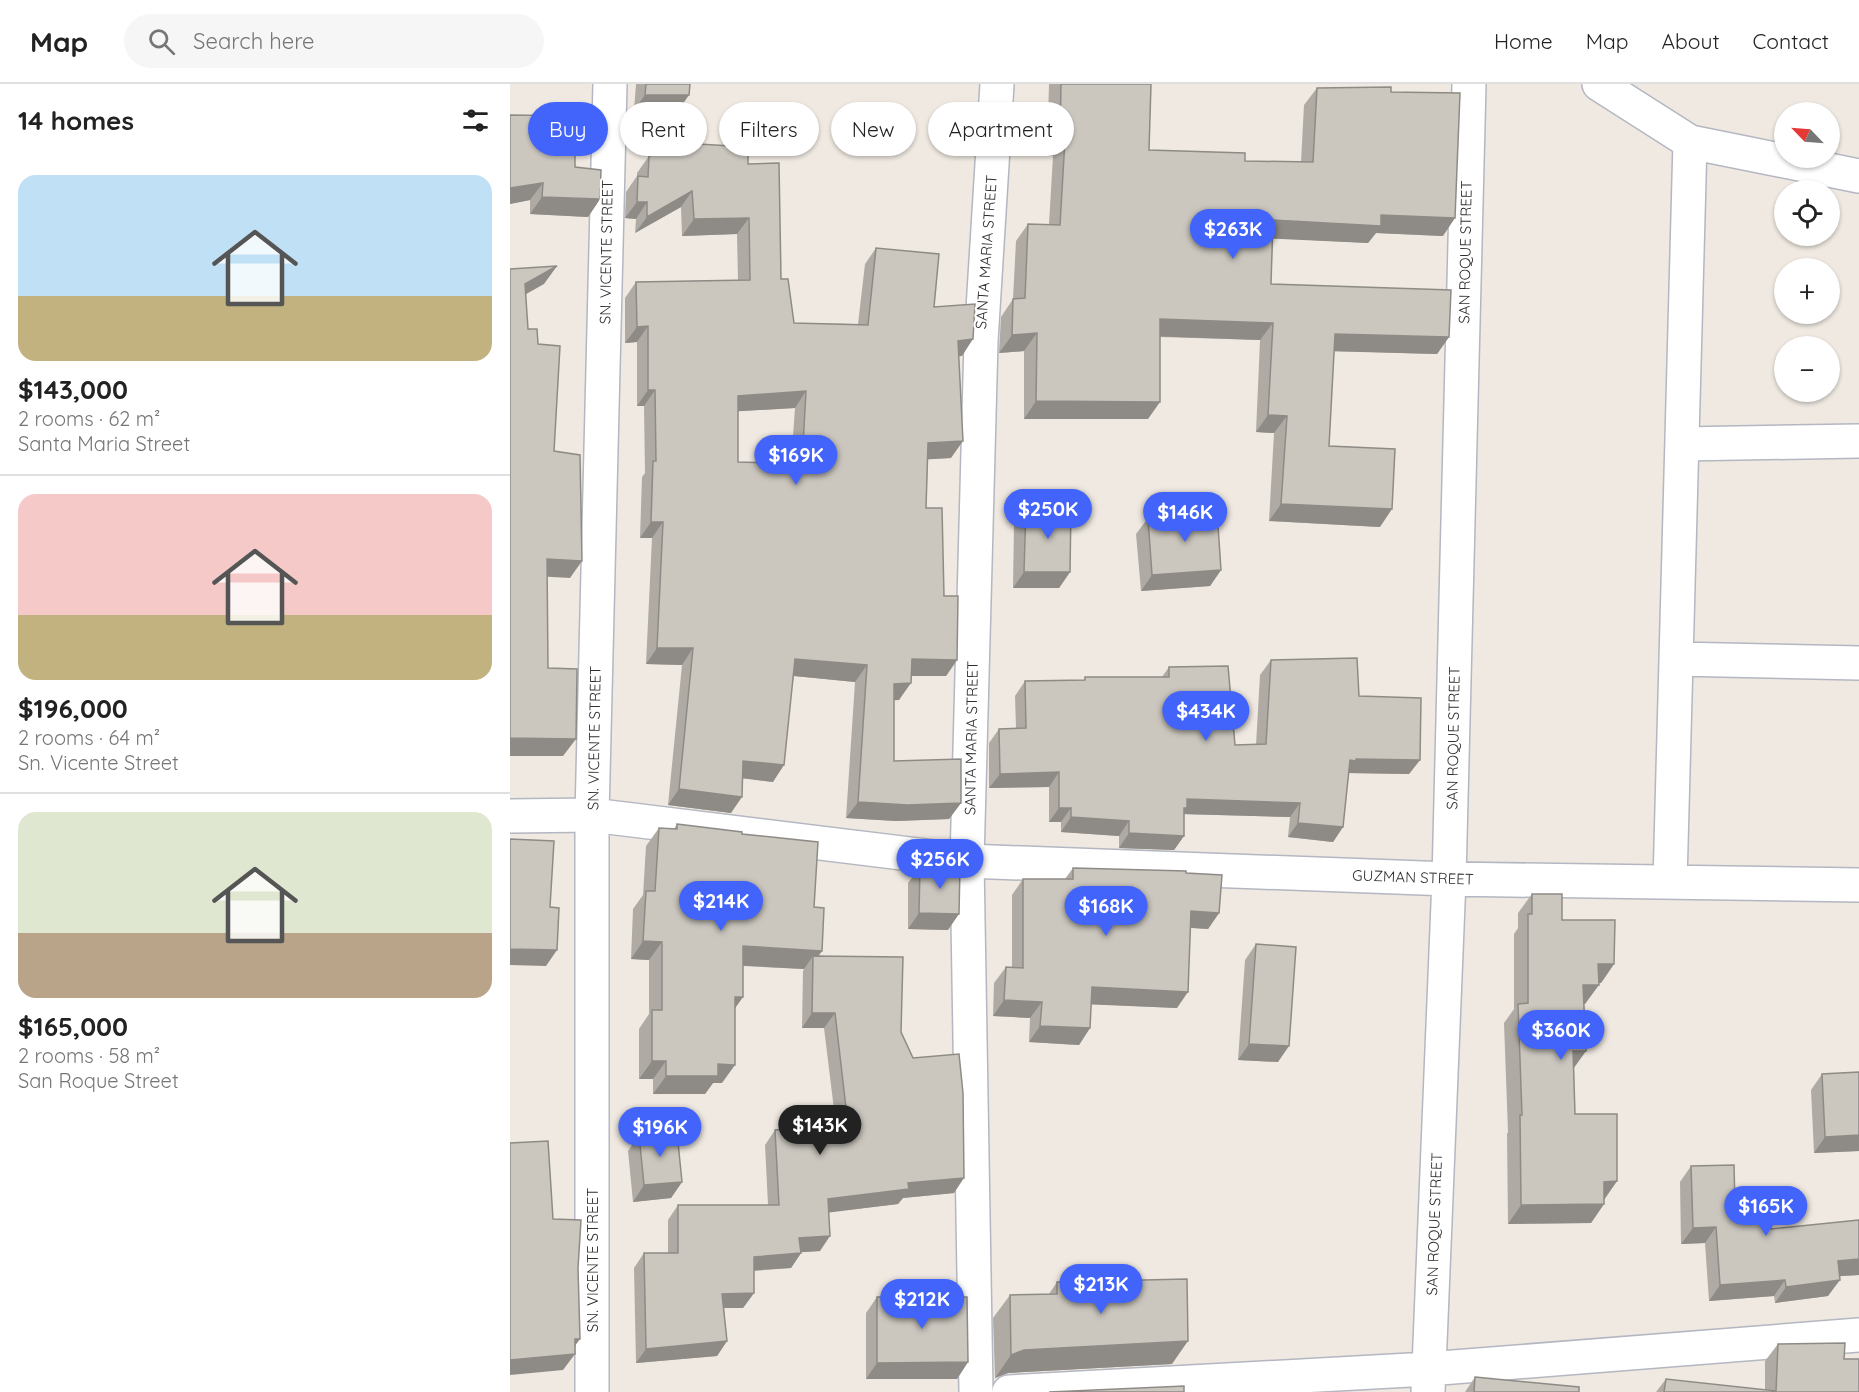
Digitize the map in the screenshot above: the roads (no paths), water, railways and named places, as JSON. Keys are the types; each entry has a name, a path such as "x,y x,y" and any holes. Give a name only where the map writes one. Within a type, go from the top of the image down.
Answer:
{"street":[{"name":"SN. VICENTE STREET","path":"592,1392 592,815 610,84"},
{"name":"SANTA MARIA STREET","path":"976,1392 968,861 981,340 997,84"},
{"name":"SAN ROQUE STREET","path":"1428,1381 1449,879 1469,84"},
{"path":"1599,84 1690,142 1859,176"},
{"path":"1670,882 1690,142"},
{"path":"1682,444 1859,441"},
{"path":"1676,659 1859,663"},
{"name":"GUZMAN STREET","path":"510,816 592,815 968,861 1449,879 1859,885"},
{"path":"1009,1392 1428,1381 1859,1335"}]}
